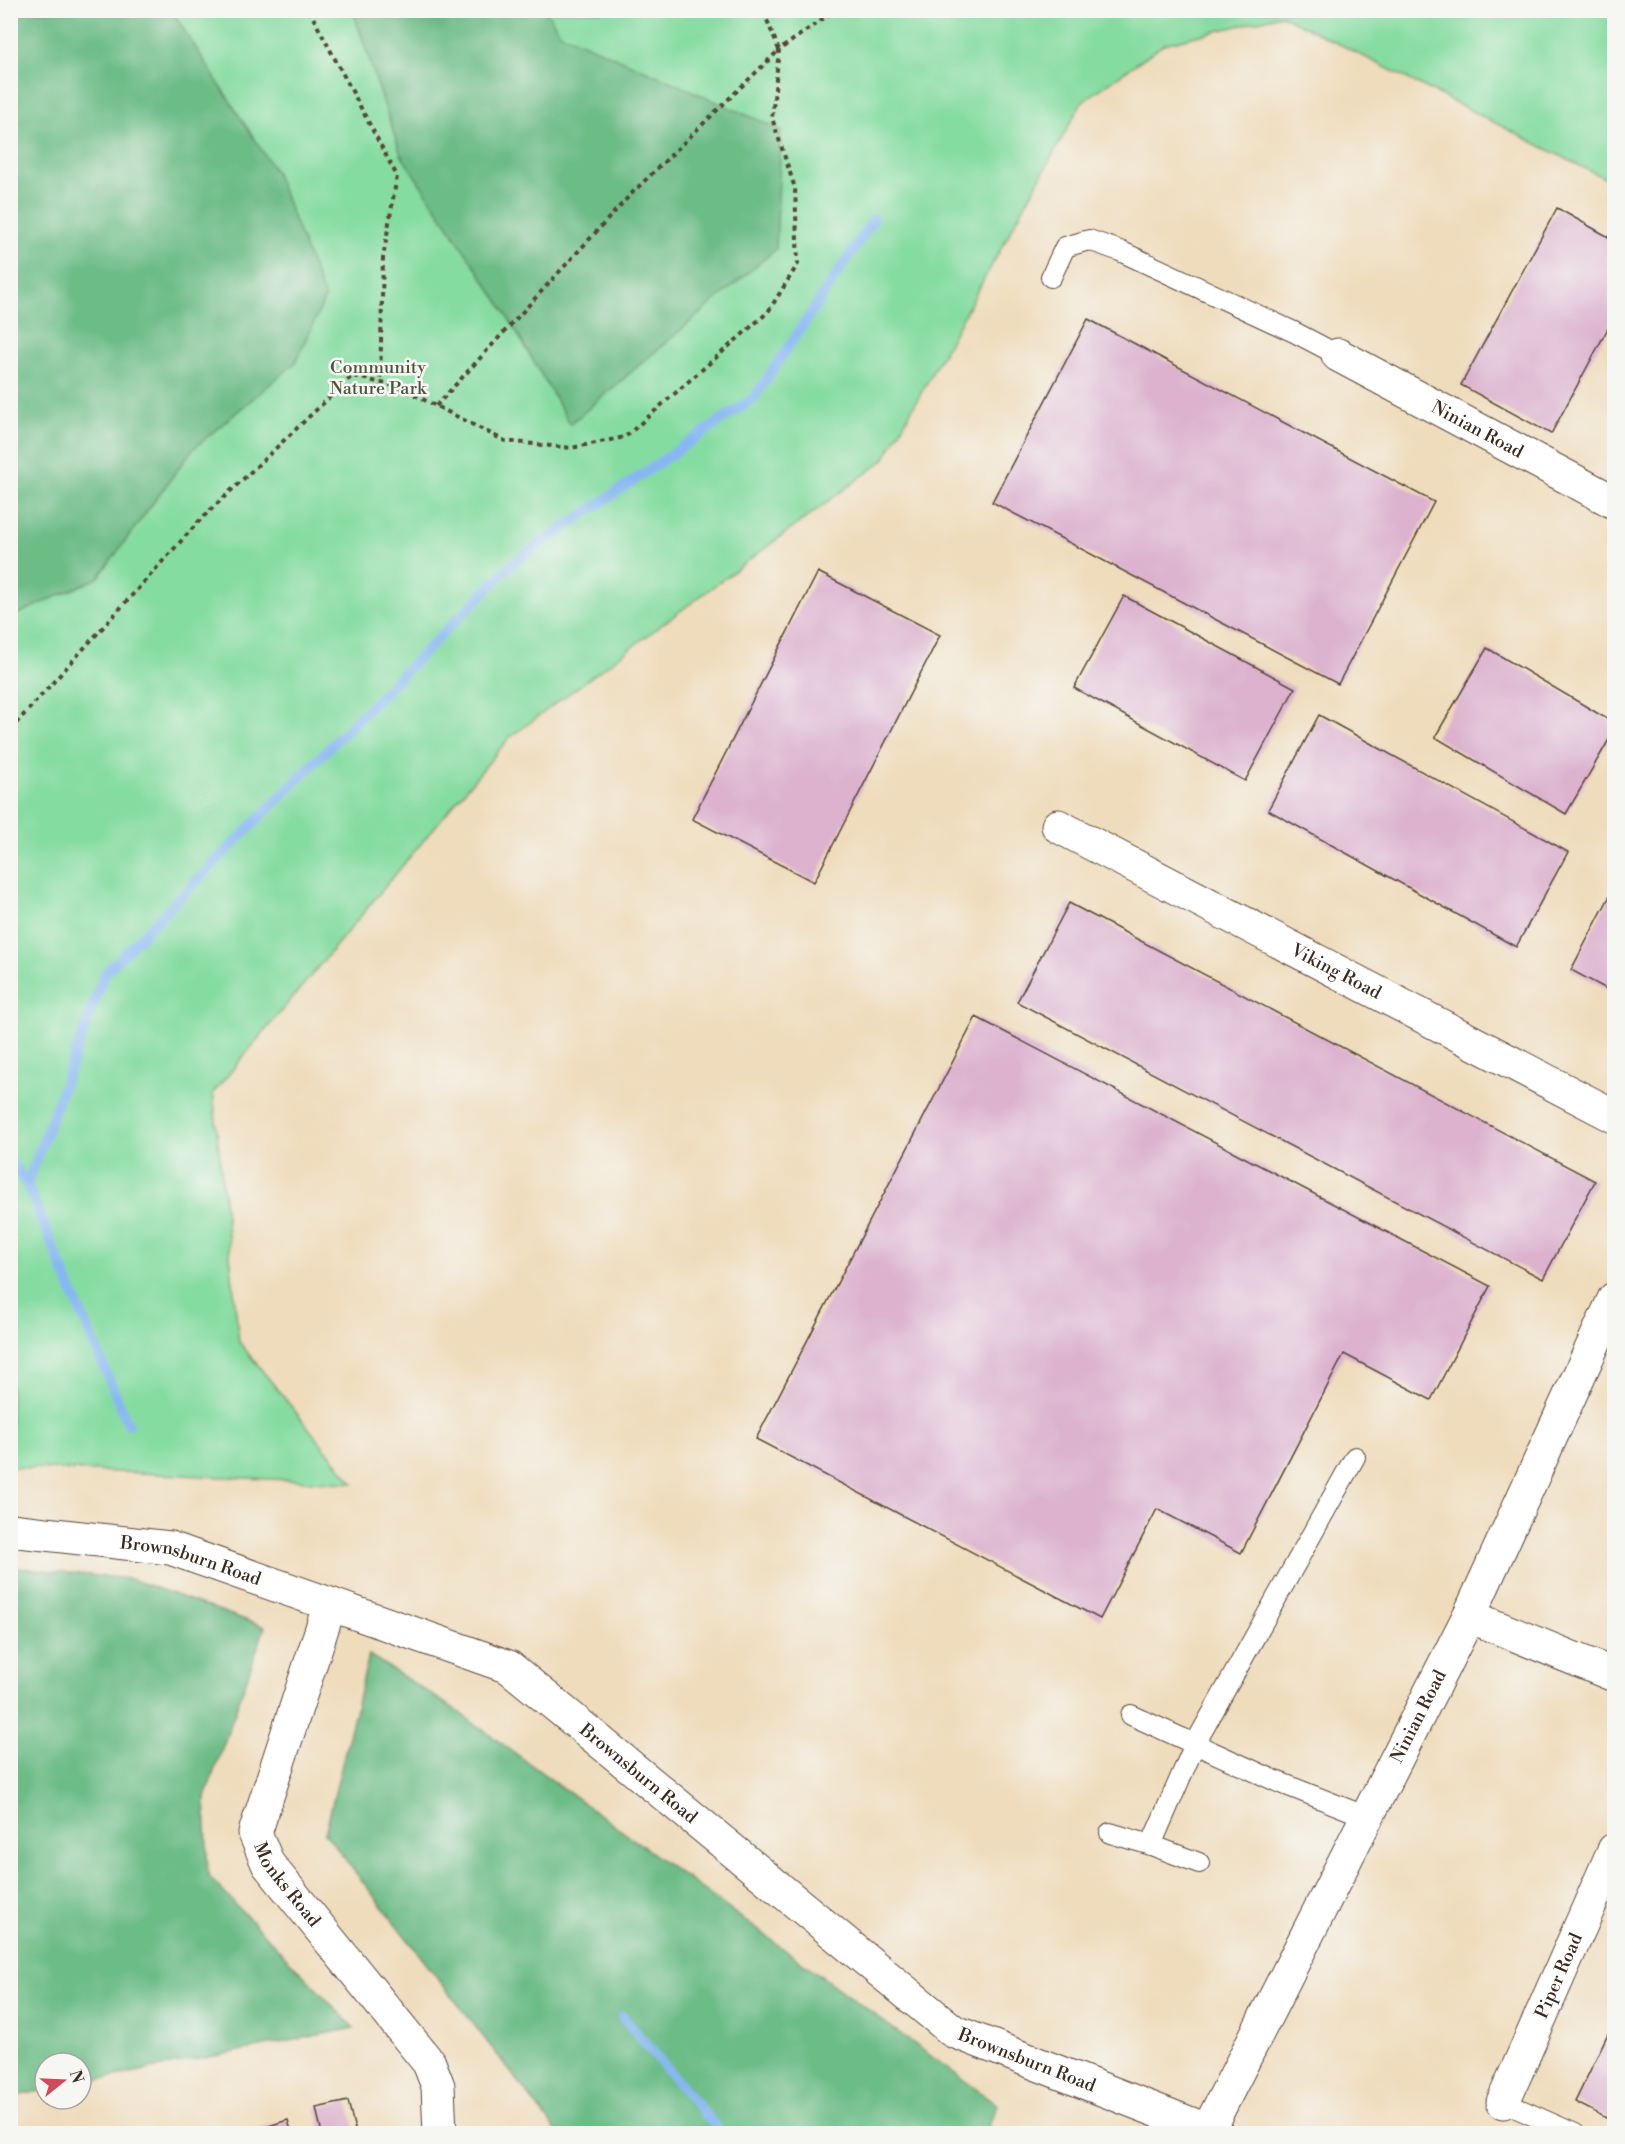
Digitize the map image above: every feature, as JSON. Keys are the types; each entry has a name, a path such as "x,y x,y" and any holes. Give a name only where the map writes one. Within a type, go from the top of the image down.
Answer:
{"street":[{"name":"Ninian Road","path":"1338,356 1614,502"},
{"name":"Viking Road","path":"1058,826 1614,1116"},
{"name":"Ninian Road","path":"1213,2132 1367,1817 1469,1616 1614,1299"},
{"name":"Brownsburn Road","path":"10,1530 170,1548 509,1667 953,2031 1213,2132"},
{"name":"Monks Road","path":"330,1604 255,1833 268,1864 429,2063 438,2086 440,2133"},
{"path":"1469,1616 1614,1675"},
{"name":"Piper Road","path":"1503,2102 1614,1850"}],"lane":[{"path":"1051,277 1065,248 1089,240 1120,251 1294,332 1338,356"},
{"path":"1151,1845 1195,1744 1355,1457"},
{"path":"1131,1715 1275,1781 1367,1817"},
{"path":"1110,1833 1199,1863"},
{"path":"1503,2102 1575,2133"}],"path":[{"path":"309,10 397,176 383,258 380,383"},
{"path":"10,730 201,519 352,376 399,387 505,441 571,448 625,437 768,312 798,264 795,188 772,118 779,50 764,10"},
{"path":"436,406 631,194 779,50 835,10"}],"green space":[{"path":"10,11 172,11 275,171 325,298 295,363 192,450 98,578 11,617"},
{"name":"Community Nature Park","path":"11,11 1614,11 1614,183 1282,15 1164,44 1082,102 884,460 509,738 213,1093 239,1342 353,1483 11,1467"},
{"path":"353,11 546,11 560,33 781,130 776,249 570,424 502,307 401,155"},
{"path":"11,1567 131,1579 265,1627 205,1797 208,1876 354,2028 93,2081 93,2051 33,2051 33,2092 11,2097"},
{"path":"369,1655 453,1708 998,2105 985,2133 558,2133 325,1833"}],"building":[{"path":"1557,208 1614,240 1614,317 1551,434 1461,385"},
{"path":"1088,319 1434,502 1338,684 992,502"},
{"path":"818,572 940,635 814,882 692,819"},
{"path":"1124,596 1295,688 1245,781 1074,688"},
{"path":"1487,648 1614,723 1614,731 1566,814 1435,737"},
{"path":"1319,715 1568,852 1516,947 1268,810"},
{"path":"1614,888 1614,993 1571,970"},
{"path":"1069,903 1595,1181 1543,1279 1017,1002"},
{"path":"976,1017 1490,1286 1431,1400 1344,1354 1241,1553 1157,1509 1100,1619 756,1439"},
{"path":"1614,2021 1614,2122 1575,2102"},
{"path":"348,2101 356,2134 322,2134 316,2108"},
{"path":"288,2120 292,2134 246,2134 246,2133"}],"waterway":[{"path":"128,1424 27,1185 105,973 514,562 754,398 874,219"},
{"path":"10,1160 27,1185"},
{"path":"622,2016 722,2134"}]}
